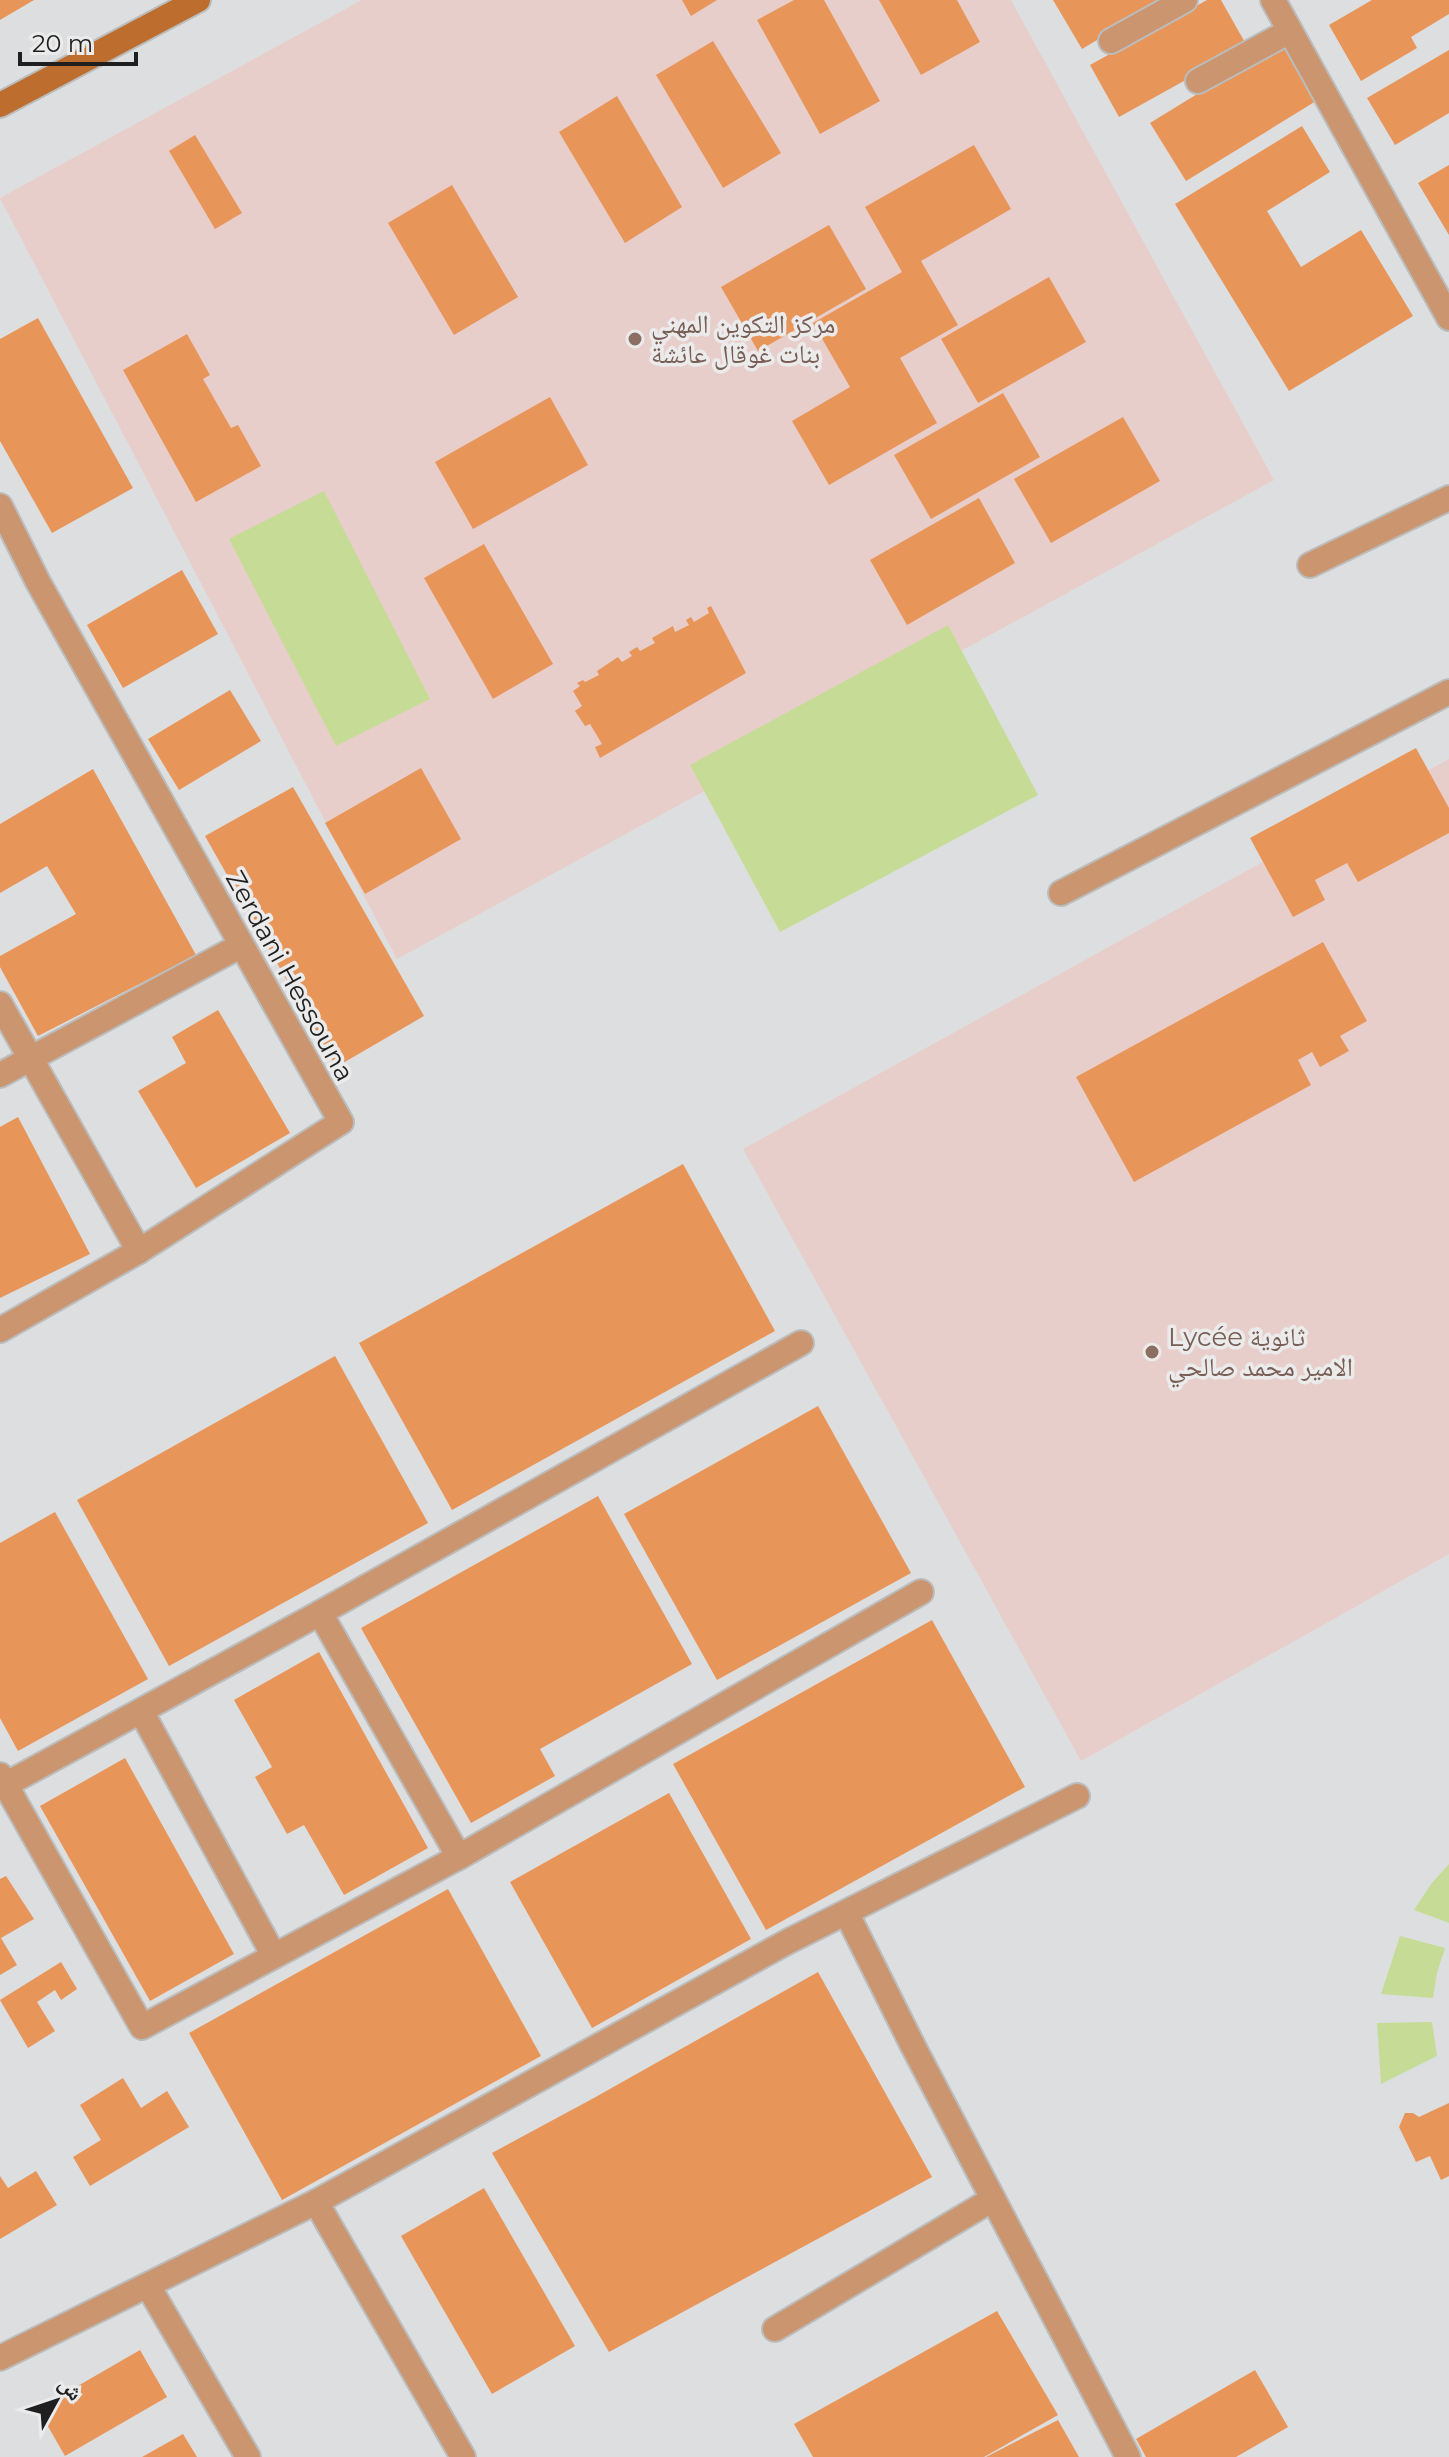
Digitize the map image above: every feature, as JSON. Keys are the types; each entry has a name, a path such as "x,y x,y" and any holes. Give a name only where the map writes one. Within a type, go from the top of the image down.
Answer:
{"street":[{"path":"0,105 198,0"},
{"path":"1111,41 1185,0"},
{"path":"1273,0 1449,318"},
{"path":"1198,81 1290,31"},
{"path":"1310,565 1449,498"},
{"name":"Zerdani Hessouna","path":"0,506 45,595 341,1122 139,1251 0,1330"},
{"path":"1061,893 1449,692"},
{"path":"0,1075 240,946"},
{"path":"0,1004 139,1251"},
{"path":"801,1343 320,1613 141,1711 3,1780 142,2027 459,1857 921,1592"},
{"path":"320,1613 459,1857"},
{"path":"141,1711 274,1956"},
{"path":"0,2358 316,2202 787,1942 1077,1796"},
{"path":"847,1914 1128,2457"},
{"path":"775,2329 993,2199"},
{"path":"316,2202 463,2457"},
{"path":"148,2286 248,2457"}],"shaded area":[{"name":"مركز التكوين المهني بنات غوقال عائشة","path":"362,0 1011,0 1274,480 397,959 0,198"},
{"name":"Lycée ثانوية الامير محمد صالحي","path":"1449,759 1449,1554 1081,1761 743,1149"}],"green space":[{"path":"324,491 430,699 336,746 229,539"},
{"path":"948,625 1038,795 780,932 690,765"},
{"path":"1449,1864 1449,1923 1414,1910"},
{"path":"1400,1936 1445,1948 1433,1998 1381,1994"},
{"path":"1432,2022 1437,2056 1381,2084 1377,2023"}],"building":[{"path":"0,0 34,0 0,20"},
{"path":"682,0 717,0 691,16"},
{"path":"794,0 824,0 880,101 820,134 757,20"},
{"path":"879,0 957,0 980,42 921,75"},
{"path":"1053,0 1164,0 1082,49"},
{"path":"1207,0 1221,0 1247,46 1119,117 1090,65"},
{"path":"1372,0 1449,0 1449,14 1411,37 1417,48 1361,81 1329,25"},
{"path":"1285,40 1321,98 1186,181 1150,123"},
{"path":"713,41 781,153 723,188 656,75"},
{"path":"1449,50 1449,113 1395,145 1367,98"},
{"path":"617,96 682,207 625,243 559,132"},
{"path":"1302,126 1330,172 1267,211 1301,267 1361,230 1413,316 1289,391 1175,204"},
{"path":"195,135 242,213 215,229 169,151"},
{"path":"974,145 1011,209 921,261 958,325 900,358 937,423 829,485 792,421 850,387 813,323 902,272 865,207"},
{"path":"1449,165 1449,235 1418,183"},
{"path":"452,185 518,297 454,335 388,223"},
{"path":"829,225 866,289 758,351 721,287"},
{"path":"1049,277 1086,342 978,403 941,339"},
{"path":"38,318 133,488 52,533 0,441 0,339"},
{"path":"187,334 210,375 203,379 231,428 238,425 261,466 196,502 123,370"},
{"path":"1003,393 1040,457 931,519 894,455"},
{"path":"550,397 588,465 473,529 435,462"},
{"path":"1123,417 1160,481 1051,543 1014,479"},
{"path":"979,498 1015,563 907,625 870,560"},
{"path":"484,544 553,664 493,699 424,578"},
{"path":"182,570 218,634 123,688 87,625"},
{"path":"711,606 746,673 600,758 595,747 602,744 590,724 585,726 575,711 582,706 573,691 580,686 577,683 599,675 597,671 618,657 622,662 632,656 629,652 637,647 640,651 655,643 652,638 673,626 675,632 689,625 686,620 691,617 694,622 709,613 707,608"},
{"path":"230,690 261,741 179,790 148,739"},
{"path":"1416,748 1449,808 1449,833 1358,882 1347,863 1315,880 1325,900 1293,917 1250,838"},
{"path":"421,768 461,839 365,894 325,823"},
{"path":"93,769 196,955 38,1036 0,967 0,956 76,914 47,866 0,893 0,824"},
{"path":"293,787 424,1016 336,1067 205,836"},
{"path":"1323,942 1367,1021 1340,1036 1349,1051 1320,1067 1312,1052 1298,1060 1311,1085 1134,1182 1076,1077"},
{"path":"218,1010 290,1133 196,1188 138,1091 186,1063 172,1037"},
{"path":"18,1117 90,1254 0,1298 0,1127"},
{"path":"683,1164 775,1331 452,1510 359,1343"},
{"path":"335,1356 428,1523 169,1666 77,1500"},
{"path":"818,1406 911,1573 717,1680 624,1514"},
{"path":"598,1496 692,1664 540,1749 555,1776 471,1823 361,1628"},
{"path":"55,1512 148,1679 18,1751 0,1718 0,1543"},
{"path":"932,1620 1025,1787 766,1930 673,1764"},
{"path":"319,1652 428,1848 344,1895 304,1825 287,1834 255,1777 272,1767 234,1700"},
{"path":"125,1758 234,1954 150,2001 40,1806"},
{"path":"669,1793 751,1939 592,2028 510,1882"},
{"path":"6,1876 34,1919 1,1938 17,1965 0,1975 0,1879"},
{"path":"448,1889 541,2056 282,2200 189,2033"},
{"path":"61,1962 77,1989 61,2000 55,1990 37,2002 55,2031 28,2048 0,2000"},
{"path":"818,1972 932,2177 609,2352 492,2153"},
{"path":"123,2078 141,2108 167,2091 189,2127 90,2186 73,2157 101,2140 80,2105"},
{"path":"1449,2103 1449,2176 1441,2180 1430,2156 1416,2162 1399,2127 1405,2113 1419,2117"},
{"path":"36,2171 57,2205 0,2239 0,2176 8,2188"},
{"path":"484,2188 575,2346 492,2394 401,2236"},
{"path":"997,2311 1058,2415 984,2457 813,2457 794,2424"},
{"path":"140,2350 167,2397 65,2456 38,2409"},
{"path":"1255,2370 1288,2427 1236,2457 1146,2457 1136,2439"},
{"path":"1058,2420 1079,2457 986,2457"},
{"path":"183,2434 197,2457 142,2457"}],"place":[{"name":"مركز التكوين المهني بنات غوقال عائشة","path":"635,339"},
{"name":"Lycée ثانوية الامير محمد صالحي","path":"1152,1352"}]}
